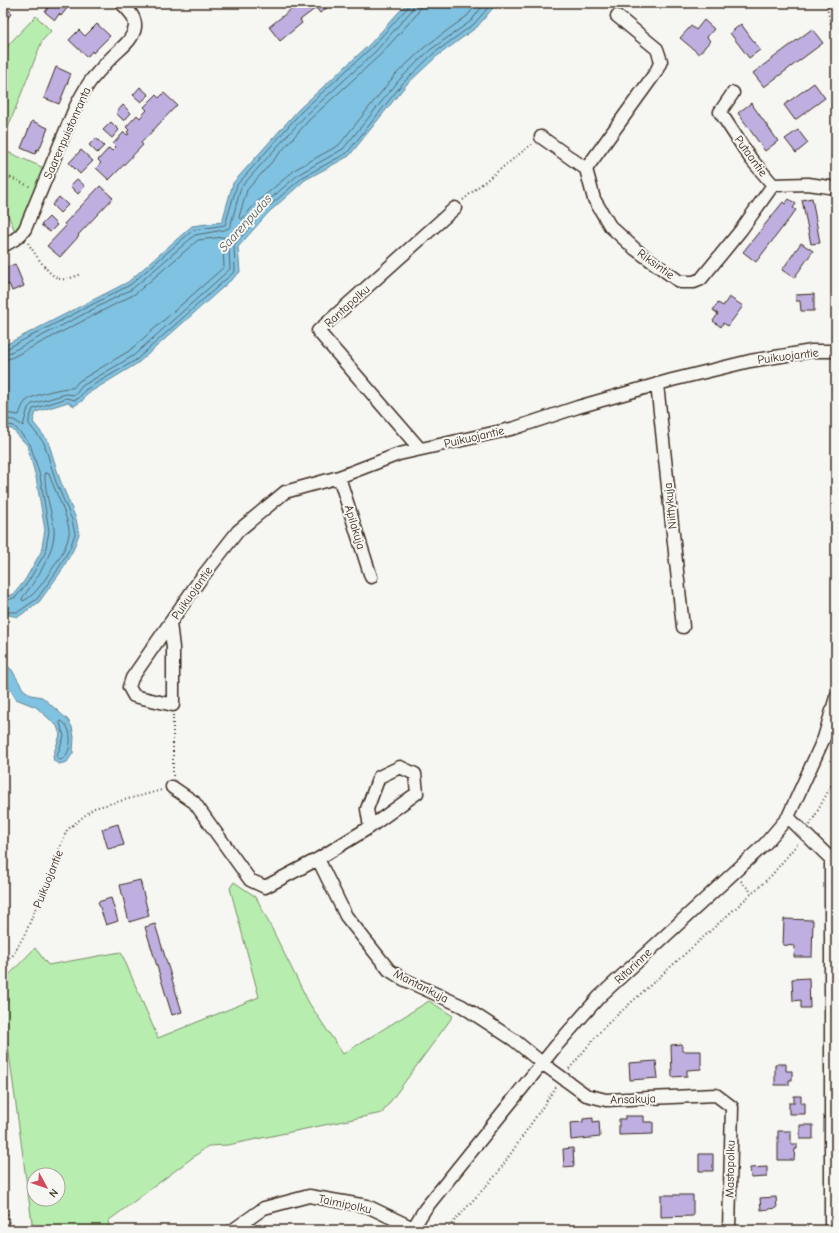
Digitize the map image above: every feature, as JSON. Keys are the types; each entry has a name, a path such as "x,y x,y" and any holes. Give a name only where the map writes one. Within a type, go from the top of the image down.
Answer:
{"street":[{"name":"Saarenpuistonranta","path":"21,234 84,90 112,57 128,42 132,34 135,26 134,18 121,3"},
{"path":"541,137 586,169 656,72 661,60 657,49 617,16"},
{"name":"Putaantie","path":"733,93 720,112 751,159 773,185 808,184 836,188"},
{"name":"Riksintie","path":"586,169 594,199 610,226 635,250 680,282 694,282 701,279 773,185"},
{"name":"Rantapolku","path":"420,449 318,331 455,208"},
{"path":"3,246 21,234"},
{"name":"Puikuojantie","path":"170,623 173,648 173,705 134,696 129,687 132,678 199,580 238,531 285,492 340,477 399,454 515,428 578,407 658,384 750,361 812,352 836,351"},
{"name":"Niittykuja","path":"658,384 683,627"},
{"name":"Apilakuja","path":"340,477 371,577"},
{"name":"Ritarinne","path":"413,1229 425,1209 542,1063 599,997 765,844 788,817 824,738 836,697"},
{"path":"172,787 194,802 250,880 265,887 318,859 370,827 417,793 415,774 400,767 379,777 367,809 370,827"},
{"path":"788,817 834,860 834,1130 830,1230"},
{"name":"Mantankuja","path":"318,859 346,916 390,970 403,979 462,1006 514,1040 542,1063"},
{"name":"Ansakuja","path":"542,1063 586,1095 606,1100 716,1095 732,1107"},
{"name":"Mastopolku","path":"729,1230 732,1107"},
{"name":"Taimipolku","path":"233,1230 264,1208 309,1196 367,1206 413,1229"}],"path":[{"path":"826,3 836,46"},
{"path":"455,208 478,187 541,137"},
{"path":"3,174 41,191"},
{"path":"21,234 39,259 50,272 59,279 69,279 79,275"},
{"path":"172,787 173,705"},
{"path":"446,1230 497,1174 562,1078 603,1028 771,876 805,834 831,786 836,762"},
{"path":"831,786 836,798"},
{"name":"Puikuojantie","path":"3,963 13,955 26,932 67,830 94,808 172,787"},
{"path":"734,873 752,893"},
{"path":"3,1182 10,1230"}],"green space":[{"path":"36,16 51,31 42,41 3,140 3,60 9,44"},
{"path":"3,150 44,168 21,223 15,231 3,204"},
{"path":"234,882 256,897 309,1003 343,1054 429,1001 453,1016 382,1113 228,1145 208,1146 108,1221 110,1230 33,1230 30,1207 66,1207 66,1167 26,1167 26,1178 3,1009 3,981 35,948 48,965 121,952 158,1038 259,997 230,888"}],"water":[{"name":"Saarenpudas","path":"407,3 497,3 477,27 436,57 406,85 349,156 305,180 268,213 238,247 240,272 138,363 87,394 82,401 74,406 68,402 36,412 33,422 48,441 60,480 76,519 79,534 73,550 60,573 39,602 18,617 9,615 3,616 3,598 14,594 25,580 41,552 45,530 36,477 27,445 12,429 3,428 3,346 128,282 192,226 222,222 233,183 299,109 369,45"},
{"path":"3,662 12,670 23,689 31,695 42,697 68,720 72,727 74,737 73,753 67,762 59,764 54,761 53,756 60,735 57,726 36,707 16,699 3,677"}],"building":[{"path":"48,3 71,3 61,16 59,14 55,20 45,12 48,8 45,6"},
{"path":"299,3 330,3 331,5 320,13 316,8 300,20 302,23 280,41 269,27"},
{"path":"765,3 776,3 767,7"},
{"path":"3,4 12,13 3,23"},
{"path":"704,20 714,29 707,37 710,41 699,54 680,38 691,26 696,30"},
{"path":"97,24 110,36 87,57 69,40 79,30 85,36"},
{"path":"741,24 760,50 749,58 730,33"},
{"path":"812,29 823,43 764,87 753,73"},
{"path":"56,67 71,74 59,104 44,98"},
{"path":"814,83 825,98 795,120 784,105"},
{"path":"140,87 149,95 141,102 133,95"},
{"path":"164,93 177,105 141,143 143,145 109,180 96,168 101,163 98,160 109,148 112,151 116,147 113,144 124,132 127,135 129,134 127,132 129,130 126,127 137,115 140,118 147,110 144,107 156,95 159,98"},
{"path":"751,103 778,141 765,151 738,113"},
{"path":"123,105 131,113 124,121 116,113"},
{"path":"32,121 48,128 39,150 37,149 35,154 21,148"},
{"path":"111,122 119,130 112,138 103,130"},
{"path":"798,130 808,143 796,153 785,139"},
{"path":"96,138 104,146 97,153 89,145"},
{"path":"81,150 93,161 80,174 69,163"},
{"path":"77,179 85,186 78,194 70,186"},
{"path":"100,186 113,198 78,235 79,236 60,257 47,246 66,226 64,224"},
{"path":"59,197 68,205 60,213 52,205"},
{"path":"812,198 820,243 811,244 802,200"},
{"path":"789,199 796,204 793,208 796,210 756,262 743,252 783,202 785,204"},
{"path":"49,217 57,225 50,232 41,225"},
{"path":"801,243 813,251 794,278 782,270"},
{"path":"15,264 24,286 12,291 9,284 3,287 3,269"},
{"path":"814,294 814,311 801,311 800,301 796,301 796,295"},
{"path":"729,297 743,306 728,326 723,323 721,327 713,321 718,314 713,310 718,303 723,306"},
{"path":"118,824 124,845 108,849 102,829"},
{"path":"140,880 149,916 129,922 120,885"},
{"path":"111,898 118,921 106,925 98,902"},
{"path":"784,919 813,920 812,957 794,957 795,946 783,945"},
{"path":"155,924 182,1012 172,1015 145,927"},
{"path":"809,978 810,1008 801,1008 801,1000 793,1001 792,979"},
{"path":"682,1044 682,1051 701,1051 701,1069 687,1070 687,1076 672,1077 671,1045"},
{"path":"656,1061 658,1078 630,1080 629,1063"},
{"path":"775,1064 786,1064 786,1071 792,1071 792,1080 789,1080 789,1085 775,1085"},
{"path":"794,1096 801,1096 801,1103 805,1103 805,1114 789,1114 789,1103 794,1103"},
{"path":"625,1116 644,1116 644,1122 653,1122 653,1134 619,1135 619,1119 625,1119"},
{"path":"593,1118 593,1122 599,1121 600,1137 571,1140 570,1123 583,1122 583,1119"},
{"path":"800,1125 813,1125 813,1139 800,1139"},
{"path":"778,1131 791,1131 791,1144 797,1144 794,1160 778,1160"},
{"path":"573,1148 574,1166 564,1167 563,1149"},
{"path":"699,1154 713,1154 713,1171 699,1171"},
{"path":"767,1167 767,1177 751,1178 750,1168"},
{"path":"661,1195 693,1195 693,1216 661,1217"},
{"path":"776,1197 777,1208 761,1210 760,1198"},
{"path":"654,1226 673,1227 672,1230 653,1230"}]}
